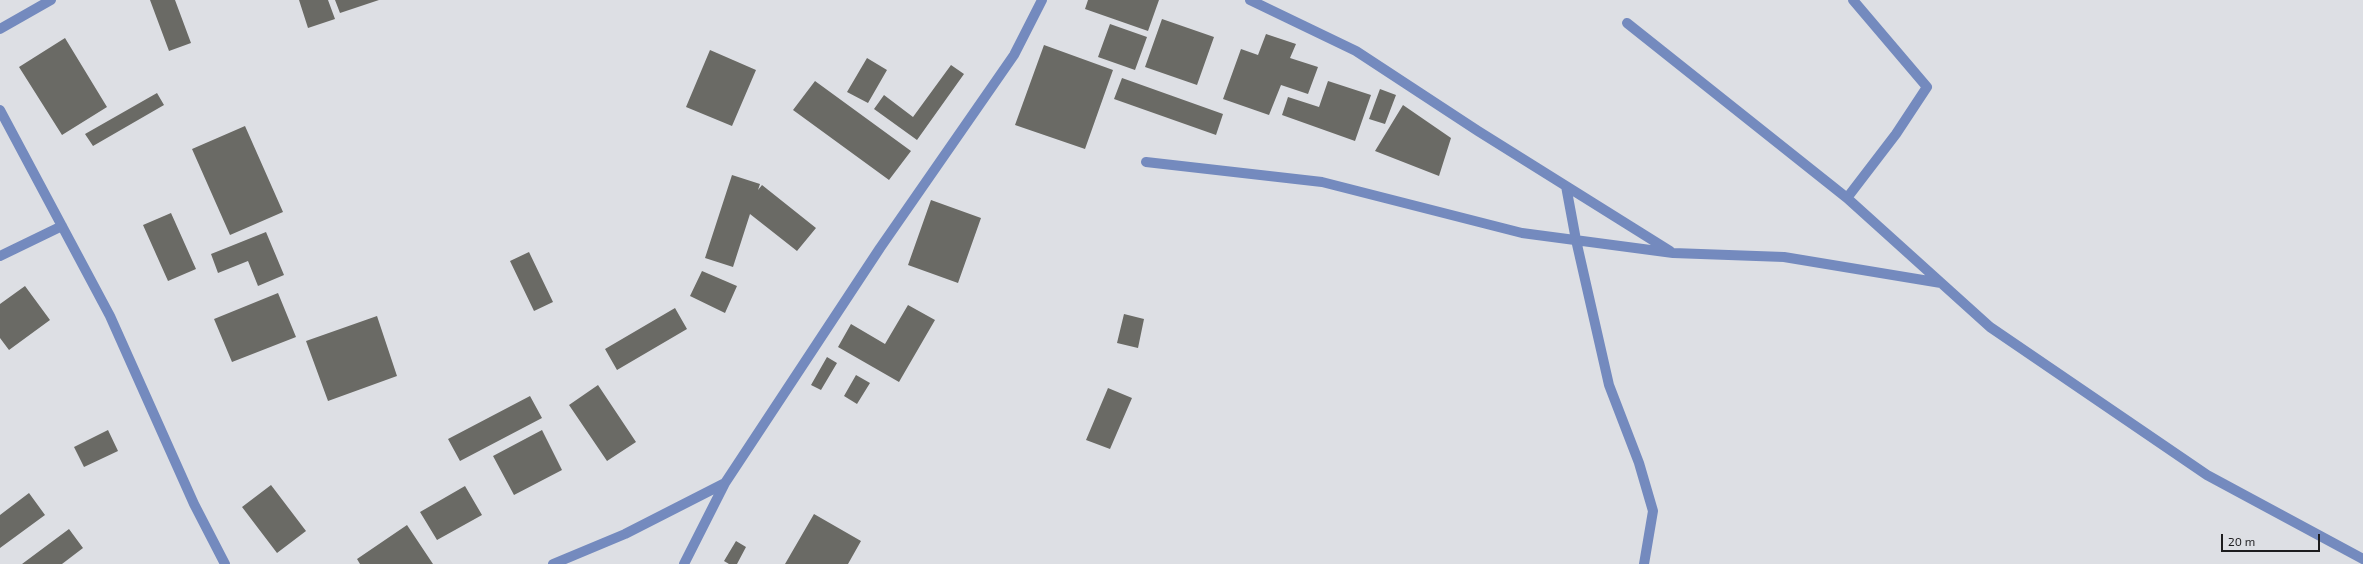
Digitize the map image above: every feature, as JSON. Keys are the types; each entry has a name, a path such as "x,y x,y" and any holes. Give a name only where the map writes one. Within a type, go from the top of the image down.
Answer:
{"street":[{"path":"0,29 51,0"},
{"path":"684,564 726,483 880,248 1014,55 1042,0"},
{"path":"1250,0 1356,52 1673,253"},
{"path":"1847,198 1896,134 1927,88 1853,0"},
{"path":"1627,23 1847,198 1990,326 2207,475 2363,559"},
{"path":"0,110 110,316 194,504 225,564"},
{"path":"1146,162 1322,182 1522,233 1673,253 1784,258 1941,283"},
{"path":"1566,186 1576,240 1609,385 1639,463 1653,511 1644,564"},
{"path":"0,256 62,226"},
{"path":"553,564 625,534 726,483"}],"building":[{"path":"150,0 175,0 191,43 169,51"},
{"path":"299,0 328,0 335,19 308,28"},
{"path":"335,0 379,0 340,13"},
{"path":"1088,0 1159,0 1148,31 1085,9"},
{"path":"1162,19 1214,37 1197,85 1145,67"},
{"path":"1110,24 1147,37 1135,70 1098,57"},
{"path":"1266,34 1296,44 1290,58 1318,67 1308,94 1281,85 1269,115 1223,99 1241,49 1258,55"},
{"path":"65,38 107,107 62,135 19,67"},
{"path":"1044,45 1113,70 1085,149 1015,125"},
{"path":"710,50 756,70 732,126 686,107"},
{"path":"867,58 887,70 868,103 847,92"},
{"path":"951,65 964,74 917,140 874,109 884,95 913,117"},
{"path":"1122,78 1223,114 1216,135 1114,99"},
{"path":"815,81 911,151 889,180 793,110"},
{"path":"1328,81 1371,95 1355,141 1282,115 1288,97 1319,107"},
{"path":"1380,89 1396,95 1385,124 1369,119"},
{"path":"157,93 164,105 93,146 85,134"},
{"path":"1403,105 1451,138 1439,176 1375,151"},
{"path":"245,126 283,212 230,235 192,149"},
{"path":"732,175 760,184 758,190 762,185 816,228 797,251 750,214 733,267 705,258"},
{"path":"931,200 981,218 958,283 908,265"},
{"path":"171,213 196,269 168,281 143,225"},
{"path":"266,232 284,275 258,286 248,261 218,273 211,254"},
{"path":"529,252 553,302 534,311 510,261"},
{"path":"702,271 737,286 725,313 690,296"},
{"path":"25,286 50,320 9,350 0,338 0,304"},
{"path":"278,293 296,337 232,362 214,319"},
{"path":"908,305 935,320 899,382 838,347 851,324 885,344"},
{"path":"675,308 687,329 617,370 605,349"},
{"path":"1124,314 1144,319 1138,348 1117,343"},
{"path":"377,316 397,376 328,401 306,341"},
{"path":"827,357 837,363 821,390 811,385"},
{"path":"856,375 870,383 857,404 844,396"},
{"path":"598,385 636,442 607,461 569,405"},
{"path":"1108,388 1132,398 1110,449 1086,440"},
{"path":"530,396 542,418 460,461 448,439"},
{"path":"108,430 118,451 84,467 74,447"},
{"path":"542,430 562,470 514,495 493,456"},
{"path":"271,485 306,531 277,553 242,507"},
{"path":"465,486 482,515 437,540 420,512"},
{"path":"29,493 45,515 0,548 0,515"},
{"path":"814,514 861,541 848,564 785,564"},
{"path":"407,525 433,564 360,564 357,559"},
{"path":"69,529 83,548 62,564 22,564"},
{"path":"736,541 746,547 737,564 729,564 724,561"}]}
